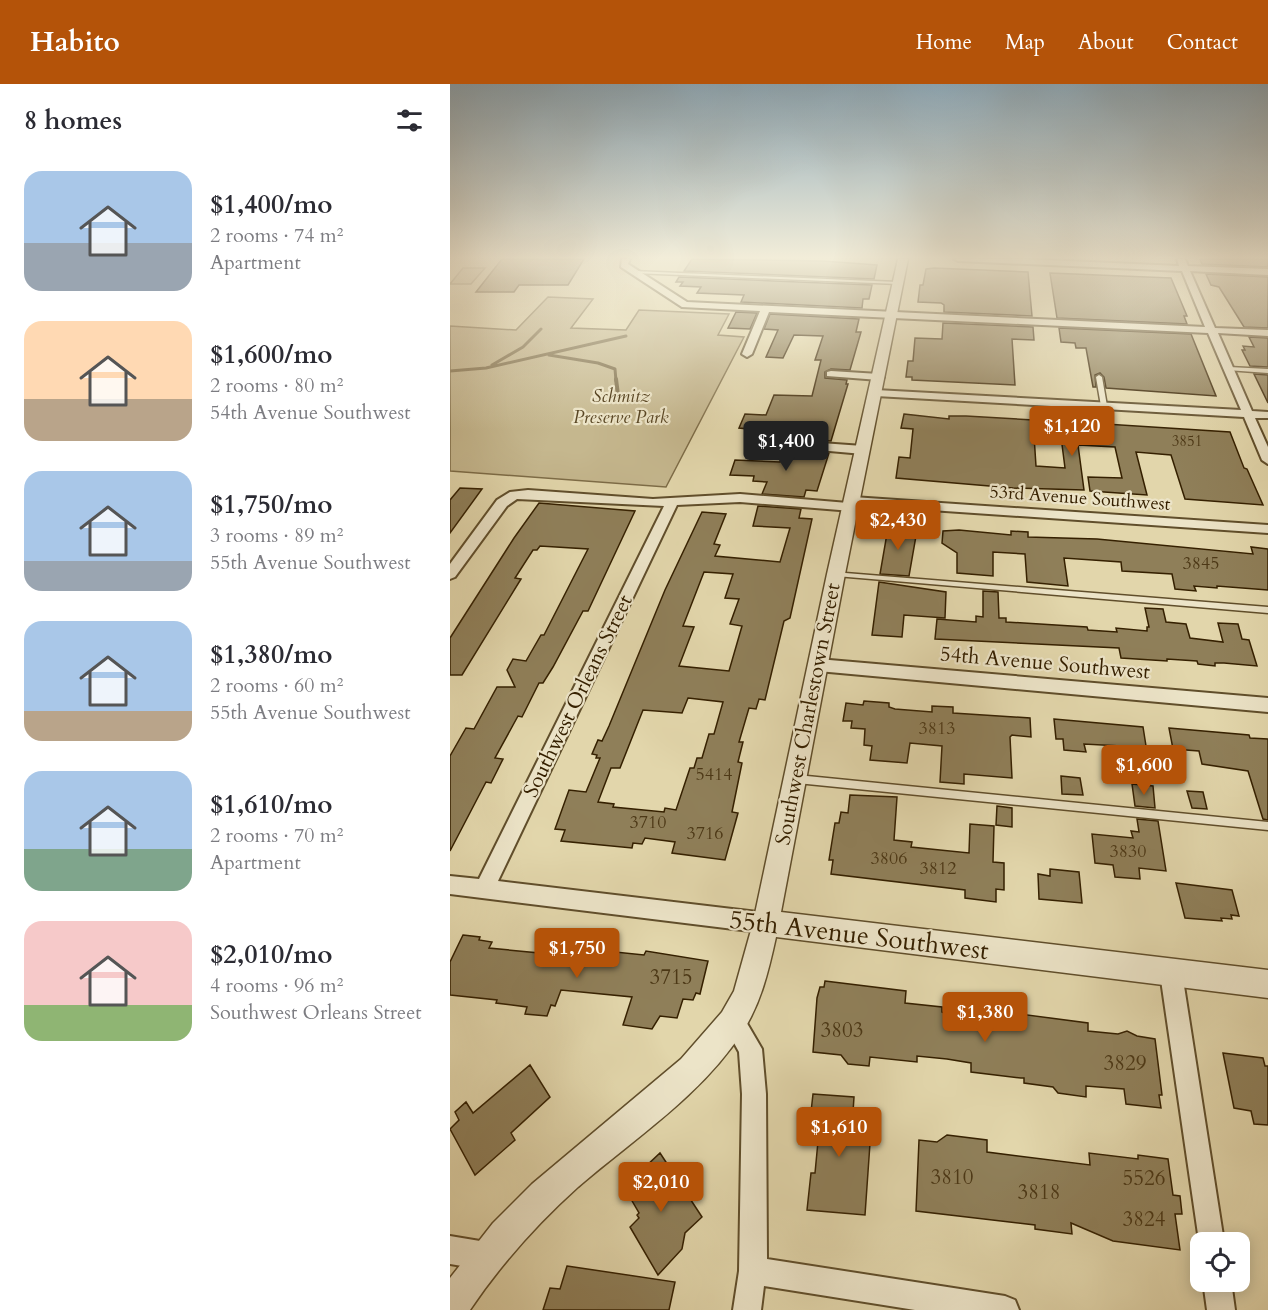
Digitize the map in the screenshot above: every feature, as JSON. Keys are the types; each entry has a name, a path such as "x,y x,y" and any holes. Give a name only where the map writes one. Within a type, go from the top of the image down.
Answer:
{"street":[{"path":"747,354 763,316"},
{"name":"Southwest Charlestown Street","path":"766,923 836,574 893,316"},
{"path":"917,316 1268,333"},
{"path":"1206,316 1268,460"},
{"path":"831,374 877,385 1104,406 1268,415"},
{"path":"765,443 863,450"},
{"name":"53rd Avenue Southwest","path":"450,574 502,503 514,495 528,494 672,502 709,498 740,498 1268,529"},
{"name":"Southwest Orleans Street","path":"484,889 672,502"},
{"name":"54th Avenue Southwest","path":"818,665 1268,705"},
{"name":"55th Avenue Southwest","path":"450,885 1268,984"},
{"path":"450,1308 486,1256 543,1196 667,1092 701,1059 732,1022 750,980 766,923"},
{"path":"1171,973 1210,1232"},
{"path":"732,1022 750,1049 754,1094 753,1271 747,1310"},
{"path":"450,1250 486,1256"},
{"path":"753,1271 1005,1310"},
{"path":"1219,1292 1221,1310"}],"lane":[{"path":"1228,369 1268,371"},
{"path":"1099,377 1104,406"},
{"path":"836,574 1268,610"},
{"path":"794,779 1268,826"}],"green space":[{"name":"Schmitz Preserve Park","path":"529,316 580,316 571,328 626,330 635,316 728,316 718,335 744,337 666,487 450,471 450,326 516,330"}],"building":[{"path":"734,316 756,316 750,329 728,328"},
{"path":"769,316 859,319 856,332 861,332 850,370 831,369 825,372 825,378 847,380 846,384 848,384 831,441 787,438 788,433 739,428 745,414 766,415 774,395 812,396 821,360 815,360 823,336 794,335 783,358 766,357 778,330 764,329"},
{"path":"1057,316 1184,316 1187,324"},
{"path":"1237,316 1268,316 1268,328 1244,327"},
{"path":"943,323 1033,327 1034,340 1012,339 1015,385 912,380 912,377 906,377 908,361 913,361 915,338 942,339"},
{"path":"1059,328 1191,334 1216,396 1106,388 1104,377 1100,373 1095,375 1096,387 1093,387 1086,348 1076,348 1075,343 1061,342"},
{"path":"1249,337 1268,338 1268,367 1250,366 1242,350 1245,350 1243,346 1254,347"},
{"path":"1254,374 1268,375 1268,403"},
{"path":"904,414 949,419 949,416 966,416 1033,420 1036,466 1065,468 1059,421 1230,432 1244,468 1247,469 1263,505 1185,499 1171,455 1136,452 1147,495 1090,491 1088,477 1122,478 1115,447 1078,445 1084,490 1013,488 896,478 899,457 910,458 913,429 901,428"},
{"path":"784,449 829,453 817,491 806,490 804,497 762,494 767,482 753,481 754,476 730,475 735,460 780,462"},
{"path":"460,488 482,489 450,533 450,500"},
{"path":"539,503 635,511 588,611 583,611 553,667 543,683 539,683 522,717 518,716 495,758 503,759 491,783 486,782 450,851 450,756 466,728 474,729 497,687 515,687 507,670 513,659 526,661 541,635 544,635 588,549 540,546 537,550 533,550 515,578 521,579 462,675 450,675 450,638"},
{"path":"758,506 801,509 799,518 812,519 790,618 784,621 765,700 759,699 756,709 749,708 739,742 743,742 738,762 742,763 732,812 738,813 725,860 672,853 675,842 645,838 642,844 633,843 632,848 561,841 565,830 555,829 569,790 586,792 600,758 592,754 598,740 602,741 609,726 665,590 702,512 726,514 714,544 720,545 715,556 780,562 790,528 753,526","holes":["704,572 733,574 725,598 739,599 730,624 742,626 729,671 679,666 694,627 683,626","688,698 723,702 714,734 709,734 702,758 697,758 694,768 690,768 676,810 665,808 664,812 613,807 614,804 598,802 611,768 620,768 643,710 682,713"]},
{"path":"889,522 907,523 905,535 916,536 909,576 880,574"},
{"path":"959,530 1011,535 1011,531 1028,532 1028,537 1097,539 1253,554 1251,547 1268,549 1268,590 1217,586 1217,588 1194,586 1196,591 1175,589 1172,574 1122,571 1121,562 1064,558 1068,586 1027,582 1025,554 993,552 993,576 957,573 957,553 942,543 943,531"},
{"path":"879,582 946,592 945,618 904,615 902,637 872,635"},
{"path":"983,591 998,592 999,618 1006,618 1006,622 1087,627 1088,630 1117,632 1116,628 1147,631 1149,627 1145,608 1163,609 1166,622 1186,624 1190,638 1223,642 1218,623 1238,624 1242,639 1249,640 1257,666 1215,663 1215,666 1198,664 1197,661 1121,658 1119,648 935,639 937,619 976,622 976,616 983,617"},
{"path":"864,701 889,703 889,707 895,709 932,712 932,706 953,707 953,713 1030,718 1031,737 1012,735 1010,737 1012,778 964,774 964,784 940,782 942,746 910,743 907,763 870,760 872,746 864,745 865,729 851,728 852,721 843,721 846,703 863,705"},
{"path":"1054,719 1143,727 1146,746 1139,746 1141,756 1122,755 1121,746 1084,744 1086,752 1064,750 1063,739 1056,739"},
{"path":"1169,728 1249,735 1250,738 1268,739 1268,820 1263,819 1248,771 1202,764 1199,751 1173,749"},
{"path":"1061,776 1080,778 1083,795 1062,794"},
{"path":"1132,784 1153,786 1155,808 1135,806"},
{"path":"1187,791 1203,792 1207,809 1192,808"},
{"path":"850,795 897,797 894,840 912,842 911,847 969,853 970,824 994,826 993,862 1004,863 1004,890 996,889 996,902 965,898 965,890 831,874 833,860 829,860 835,823 839,823 841,812 848,813"},
{"path":"997,806 1012,808 1012,827 996,825"},
{"path":"1137,819 1158,821 1166,871 1139,868 1140,879 1115,877 1113,865 1095,863 1092,834 1133,838 1131,831 1139,832"},
{"path":"1050,869 1079,872 1082,903 1039,899 1038,874 1050,876"},
{"path":"1176,883 1232,890 1239,916 1231,915 1232,919 1221,918 1222,921 1185,918"},
{"path":"463,935 480,937 479,940 492,942 489,948 539,953 538,956 576,961 578,955 584,956 586,949 644,955 646,951 708,961 700,994 696,993 693,1000 683,999 677,1018 660,1016 652,1029 623,1025 632,997 561,990 555,1006 551,1005 547,1016 525,1014 527,1007 496,1003 497,1000 450,995 450,962"},
{"path":"825,981 906,991 905,1003 942,1007 942,1012 946,1014 1020,1022 1020,1014 1088,1023 1088,1031 1118,1034 1127,1031 1137,1036 1155,1039 1162,1095 1159,1095 1161,1108 1126,1104 1124,1089 1086,1086 1086,1097 1058,1093 1053,1087 1024,1083 1024,1078 971,1072 971,1063 947,1059 917,1056 917,1062 870,1057 869,1066 848,1064 841,1055 813,1052 817,998 820,987 824,987"},
{"path":"1223,1053 1263,1058 1265,1066 1268,1066 1268,1125 1254,1124 1251,1111 1234,1108"},
{"path":"530,1065 550,1097 511,1133 515,1140 475,1175 450,1129 459,1120 455,1112 466,1102 473,1113"},
{"path":"813,1094 854,1097 852,1127 871,1129 865,1215 807,1210 811,1173 815,1173 819,1131 809,1130"},
{"path":"947,1135 987,1140 987,1152 1090,1165 1089,1153 1138,1159 1138,1155 1168,1159 1173,1195 1180,1196 1182,1214 1175,1214 1180,1250 1113,1241 1071,1223 1072,1234 1035,1229 1035,1225 916,1211 919,1140 937,1142"},
{"path":"660,1153 702,1217 685,1233 682,1249 658,1275 630,1227 639,1218 637,1215 639,1213 624,1187"},
{"path":"567,1266 675,1282 669,1310 543,1310 550,1288 560,1289"}],"waterway":[{"path":"492,365 523,347 541,329"},
{"path":"450,371 486,368 626,336"},
{"path":"549,355 598,363 615,369 616,381"},
{"path":"616,379 618,395"}]}
